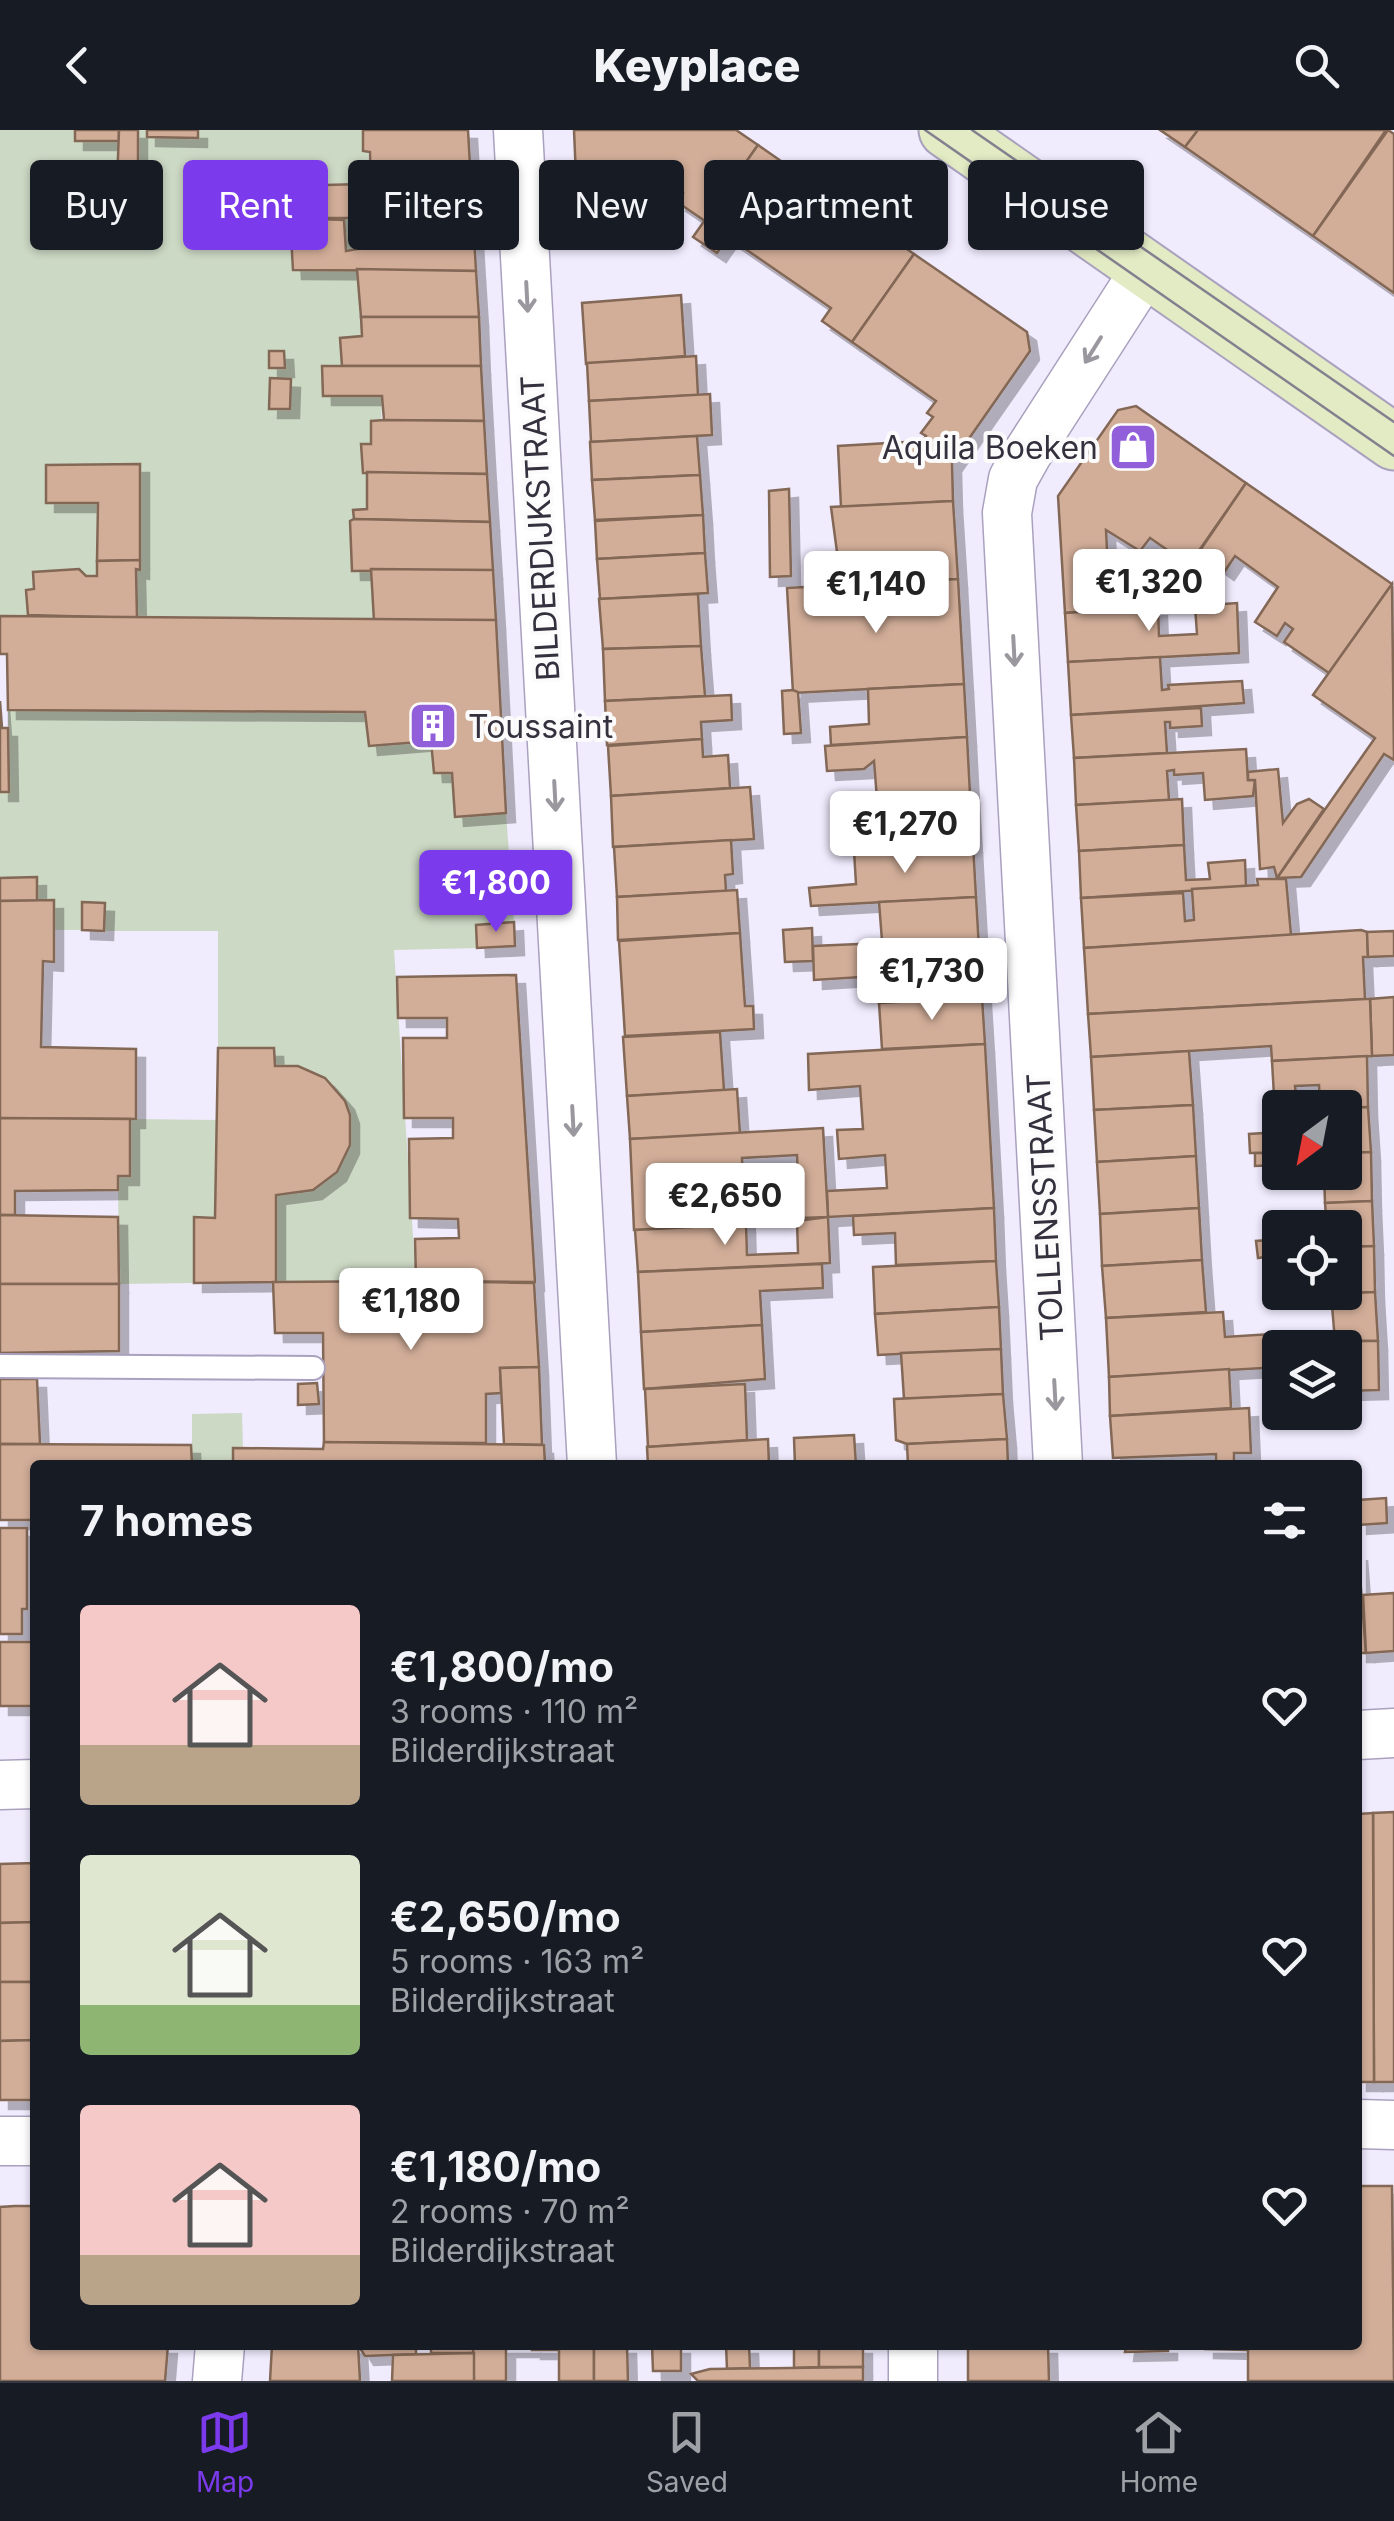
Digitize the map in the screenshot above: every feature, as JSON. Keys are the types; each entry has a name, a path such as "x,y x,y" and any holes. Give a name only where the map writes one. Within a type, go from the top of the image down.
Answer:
{"street":[{"name":"BILDERDIJKSTRAAT","path":"518,130 592,1460"},
{"path":"946,130 1394,442"},
{"name":"TOLLENSSTRAAT","path":"1058,1460 1007,514 1020,466 1146,268"},
{"path":"1362,1735 1394,1733"},
{"path":"0,1786 30,1784"},
{"path":"1362,2124 1394,2125"},
{"path":"0,2141 30,2141"},
{"path":"216,2381 219,2350"},
{"path":"913,2350 913,2381"}],"lane":[{"path":"0,1366 313,1368"}],"green space":[{"path":"0,130 147,130 197,138 198,130 367,130 369,160 348,160 348,250 374,250 382,396 374,618 0,616"},
{"path":"8,710 365,712 369,746 431,741 434,773 452,773 455,817 506,813 514,922 477,948 394,950 416,1281 273,1282 276,1195 309,1190 332,1175 346,1154 351,1130 346,1106 332,1085 308,1071 275,1066 274,1048 218,1048 218,931 104,931 105,903 83,902 82,930 55,930 54,900 37,901 37,878 0,878 0,792 9,791"},
{"path":"130,1119 218,1120 215,1218 194,1218 194,1283 119,1284 118,1176 130,1176"},
{"path":"242,1413 243,1448 236,1460 192,1460 192,1414"}],"building":[{"path":"75,130 119,130 119,141 75,141"},
{"path":"119,130 138,130 138,160 118,160"},
{"path":"147,130 198,130 198,138 147,137"},
{"path":"363,130 468,130 470,160 370,160 370,152 363,151"},
{"path":"574,130 736,130 758,145 748,160 704,160 704,220 684,207 684,160 575,160"},
{"path":"1160,130 1198,130 1185,147"},
{"path":"1198,130 1386,130 1313,236 1185,147"},
{"path":"1388,130 1394,134 1394,293 1313,236"},
{"path":"758,145 779,160 747,160"},
{"path":"348,184 348,218 328,218 328,185"},
{"path":"328,219 344,220 346,251 475,250 476,271 293,270 292,250 328,250"},
{"path":"704,221 704,244 693,237"},
{"path":"747,250 908,250 914,254 852,342 822,321 831,308"},
{"path":"914,254 1027,332 1030,351 952,463 953,501 841,507 838,446 923,441 926,436 921,433 933,417 927,413 936,401 852,342"},
{"path":"357,269 476,271 479,317 361,317"},
{"path":"681,295 685,356 586,364 582,303"},
{"path":"361,317 479,317 481,366 342,366 340,338 362,336"},
{"path":"269,351 284,351 285,368 269,368"},
{"path":"696,356 698,395 589,401 587,363"},
{"path":"322,366 481,366 484,421 384,420 382,396 323,396"},
{"path":"270,378 291,379 290,409 269,409"},
{"path":"710,394 712,435 591,442 589,401"},
{"path":"1136,406 1246,483 1189,565 1150,538 1140,551 1106,530 1110,610 1065,613 1058,496 1118,410"},
{"path":"371,421 484,421 487,474 363,473 361,444 371,444"},
{"path":"697,436 700,475 592,480 590,442"},
{"path":"140,464 140,560 97,561 98,503 46,503 46,465"},
{"path":"367,472 487,474 490,522 354,519 353,510 367,509"},
{"path":"700,475 703,515 595,520 592,480"},
{"path":"1246,483 1392,584 1329,673 1284,642 1293,629 1285,623 1277,636 1255,622 1278,587 1235,556 1225,571 1199,552"},
{"path":"789,489 791,576 770,577 769,491"},
{"path":"953,501 958,579 835,585 834,567 839,567 831,507"},
{"path":"703,515 705,553 597,559 595,521"},
{"path":"350,521 490,522 493,570 352,571"},
{"path":"705,553 708,593 600,599 597,559"},
{"path":"140,560 140,570 136,569 137,618 28,615 26,590 34,589 33,572 79,569 86,576 97,576 97,561"},
{"path":"371,569 493,570 496,620 374,621"},
{"path":"958,579 964,684 793,693 787,588"},
{"path":"1392,584 1394,760 1384,754 1301,877 1277,878 1375,738 1313,695"},
{"path":"698,594 701,646 603,649 599,599"},
{"path":"1237,603 1239,653 1068,662 1065,613 1158,607 1159,636 1197,634 1195,606"},
{"name":"Toussaint","path":"0,616 496,620 506,813 455,817 452,773 434,773 431,741 369,746 365,712 8,710 7,654 0,654"},
{"path":"701,646 705,696 605,701 603,649"},
{"path":"1160,657 1162,690 1169,689 1168,685 1242,681 1244,703 1071,715 1068,662"},
{"path":"964,684 967,737 831,745 830,727 869,724 868,689"},
{"path":"782,691 798,692 801,733 784,734"},
{"path":"731,695 732,720 701,722 702,739 607,745 605,701"},
{"path":"0,701 2,728 8,728 9,792 0,792"},
{"path":"1201,708 1202,726 1170,728 1170,722 1165,722 1167,753 1074,758 1071,715"},
{"path":"967,737 970,794 877,799 874,761 864,769 827,771 825,746"},
{"path":"702,739 703,757 728,755 730,788 611,796 608,746"},
{"path":"1246,749 1248,780 1255,780 1253,796 1205,800 1203,773 1174,775 1174,770 1167,771 1169,800 1076,805 1074,758"},
{"path":"1278,769 1283,823 1297,804 1309,799 1324,809 1277,878 1274,867 1260,869 1255,780 1248,780 1248,772"},
{"path":"750,787 754,839 613,847 611,796"},
{"path":"970,794 973,844 854,851 853,842 879,841 877,799"},
{"path":"1182,799 1184,845 1079,851 1076,805"},
{"path":"731,840 733,874 725,875 726,891 617,897 614,847"},
{"path":"973,844 976,897 811,906 809,888 856,884 854,851"},
{"path":"1184,845 1186,880 1210,879 1208,863 1245,860 1246,887 1081,898 1079,851"},
{"path":"37,877 37,901 0,901 0,878"},
{"path":"1257,879 1286,879 1291,935 1084,948 1081,898 1183,893 1185,921 1194,920 1192,889 1258,885"},
{"path":"737,890 740,933 618,940 617,897"},
{"path":"976,897 979,948 883,954 879,902"},
{"path":"54,900 54,962 43,961 41,1047 136,1049 136,1119 0,1118 0,901"},
{"path":"82,902 105,903 104,931 82,930"},
{"path":"514,922 515,946 477,948 476,925"},
{"path":"812,928 813,961 785,962 783,930"},
{"path":"1394,931 1394,956 1368,957 1367,932"},
{"path":"1367,932 1368,957 1363,957 1365,999 1088,1014 1084,948"},
{"path":"740,933 745,1006 753,1006 754,1029 625,1036 619,941"},
{"path":"882,943 883,954 979,948 982,997 879,1003 877,976 814,980 813,946"},
{"path":"516,975 535,1282 416,1281 415,1239 459,1238 458,1219 410,1218 409,1139 453,1138 453,1118 404,1118 403,1038 447,1038 447,1018 398,1018 397,977"},
{"path":"982,997 985,1044 882,1049 879,1003"},
{"path":"1394,997 1394,1055 1372,1056 1370,999"},
{"path":"1370,999 1372,1056 1272,1061 1271,1046 1091,1057 1088,1014"},
{"path":"720,1032 724,1090 627,1096 623,1037"},
{"path":"985,1044 994,1208 828,1217 827,1191 887,1188 885,1155 839,1159 837,1130 863,1129 860,1086 809,1090 808,1054"},
{"path":"218,1048 274,1048 275,1066 298,1066 325,1078 345,1101 350,1115 350,1145 337,1172 313,1190 276,1195 276,1282 194,1283 194,1217 215,1218"},
{"path":"1189,1051 1193,1105 1094,1110 1091,1057"},
{"path":"1367,1056 1368,1107 1362,1107 1362,1090 1319,1090 1319,1085 1274,1090 1272,1061"},
{"path":"737,1089 740,1134 630,1139 627,1096"},
{"path":"1193,1105 1196,1156 1097,1162 1094,1110"},
{"path":"1362,1107 1368,1107 1371,1152 1362,1152"},
{"path":"0,1118 130,1119 130,1176 118,1176 118,1190 15,1191 15,1215 0,1215"},
{"path":"823,1128 828,1217 800,1218 797,1155 742,1158 746,1224 634,1230 630,1139"},
{"path":"1262,1133 1262,1153 1250,1153 1249,1134"},
{"path":"1362,1152 1371,1152 1372,1201 1325,1203 1325,1190 1362,1190"},
{"path":"1255,1153 1262,1153 1262,1166 1255,1166"},
{"path":"1196,1156 1199,1208 1100,1214 1097,1162"},
{"path":"1372,1201 1374,1246 1362,1246 1362,1210 1326,1210 1325,1203"},
{"path":"994,1208 996,1261 896,1265 895,1233 854,1235 853,1216"},
{"path":"1199,1208 1202,1260 1102,1266 1100,1214"},
{"path":"0,1215 118,1217 119,1284 0,1284"},
{"path":"828,1217 830,1263 638,1272 635,1230 746,1224 747,1255 798,1253 797,1221"},
{"path":"1262,1240 1262,1257 1258,1258 1256,1241"},
{"path":"1362,1246 1374,1246 1375,1292 1362,1293"},
{"path":"1202,1260 1206,1312 1106,1318 1102,1266"},
{"path":"996,1261 999,1307 875,1314 873,1267"},
{"path":"822,1264 823,1288 760,1291 762,1325 641,1332 638,1272"},
{"path":"273,1282 534,1283 539,1367 500,1368 501,1393 486,1394 486,1443 324,1442 323,1333 275,1333"},
{"path":"0,1284 119,1284 119,1351 0,1353"},
{"path":"1375,1292 1378,1341 1362,1341 1362,1330 1334,1330 1332,1310 1362,1310 1362,1293"},
{"path":"999,1307 1001,1349 878,1355 875,1314"},
{"path":"1223,1312 1225,1337 1262,1335 1262,1368 1109,1377 1106,1318"},
{"path":"762,1325 765,1379 644,1389 641,1332"},
{"path":"1362,1341 1378,1341 1379,1390 1362,1390"},
{"path":"1001,1349 1003,1394 904,1399 901,1353"},
{"path":"539,1367 542,1445 504,1444 500,1368"},
{"path":"1229,1369 1231,1408 1110,1416 1109,1377"},
{"path":"0,1379 37,1379 40,1444 0,1444"},
{"path":"317,1383 319,1404 298,1405 298,1384"},
{"path":"745,1384 747,1440 648,1447 645,1389"},
{"path":"1003,1394 1007,1439 907,1444 896,1440 894,1399"},
{"path":"1249,1408 1251,1453 1234,1453 1234,1460 1216,1460 1216,1454 1113,1458 1110,1416"},
{"path":"854,1435 856,1460 795,1460 794,1438"},
{"path":"768,1439 769,1460 648,1460 647,1447"},
{"path":"1007,1439 1008,1460 908,1460 907,1444"},
{"path":"324,1442 544,1445 545,1460 233,1460 233,1448 323,1449"},
{"path":"0,1444 191,1445 192,1460 30,1460 30,1520 0,1520"},
{"path":"1386,1498 1387,1523 1362,1525 1362,1500"},
{"path":"0,1528 27,1528 27,1609 22,1609 22,1634 0,1634"},
{"path":"1394,1593 1394,1651 1366,1653 1363,1595"},
{"path":"1362,1602 1366,1653 1362,1653"},
{"path":"0,1642 30,1642 30,1706 0,1706"},
{"path":"1394,1812 1394,2082 1374,2082 1373,1813"},
{"path":"1373,1813 1374,2082 1362,2082 1362,1814"},
{"path":"30,1863 30,1922 0,1923 0,1864"},
{"path":"30,1922 30,1982 0,1982 0,1923"},
{"path":"0,1982 30,1982 30,2040 0,2041"},
{"path":"30,2040 30,2100 0,2100 0,2041"},
{"path":"1362,2186 1392,2186 1394,2381 1248,2381 1248,2350 1362,2350"},
{"path":"30,2206 30,2350 168,2350 165,2381 0,2381 0,2207"},
{"path":"272,2350 358,2350 360,2381 270,2381"},
{"path":"361,2350 416,2350 416,2354 365,2356"},
{"path":"473,2350 506,2350 506,2381 474,2381"},
{"path":"474,2350 474,2353 431,2353"},
{"path":"559,2350 594,2350 594,2381 559,2381"},
{"path":"594,2350 627,2350 628,2381 594,2381"},
{"path":"652,2350 681,2350 681,2371 653,2371"},
{"path":"726,2350 749,2350 750,2368 727,2369"},
{"path":"794,2350 819,2350 819,2367 794,2368"},
{"path":"819,2350 863,2350 863,2367 819,2367"},
{"path":"968,2350 1048,2350 1049,2381 968,2381"},
{"path":"1125,2350 1168,2350 1168,2351"},
{"path":"474,2353 474,2381 392,2381 393,2355"},
{"path":"863,2367 863,2381 698,2381 691,2374 710,2369"}],"tram line":[{"path":"925,130 1394,456"},
{"path":"972,130 1394,422"}],"place":[{"name":"Aquila Boeken","path":"1133,447"},
{"name":"Toussaint","path":"433,726"}]}
